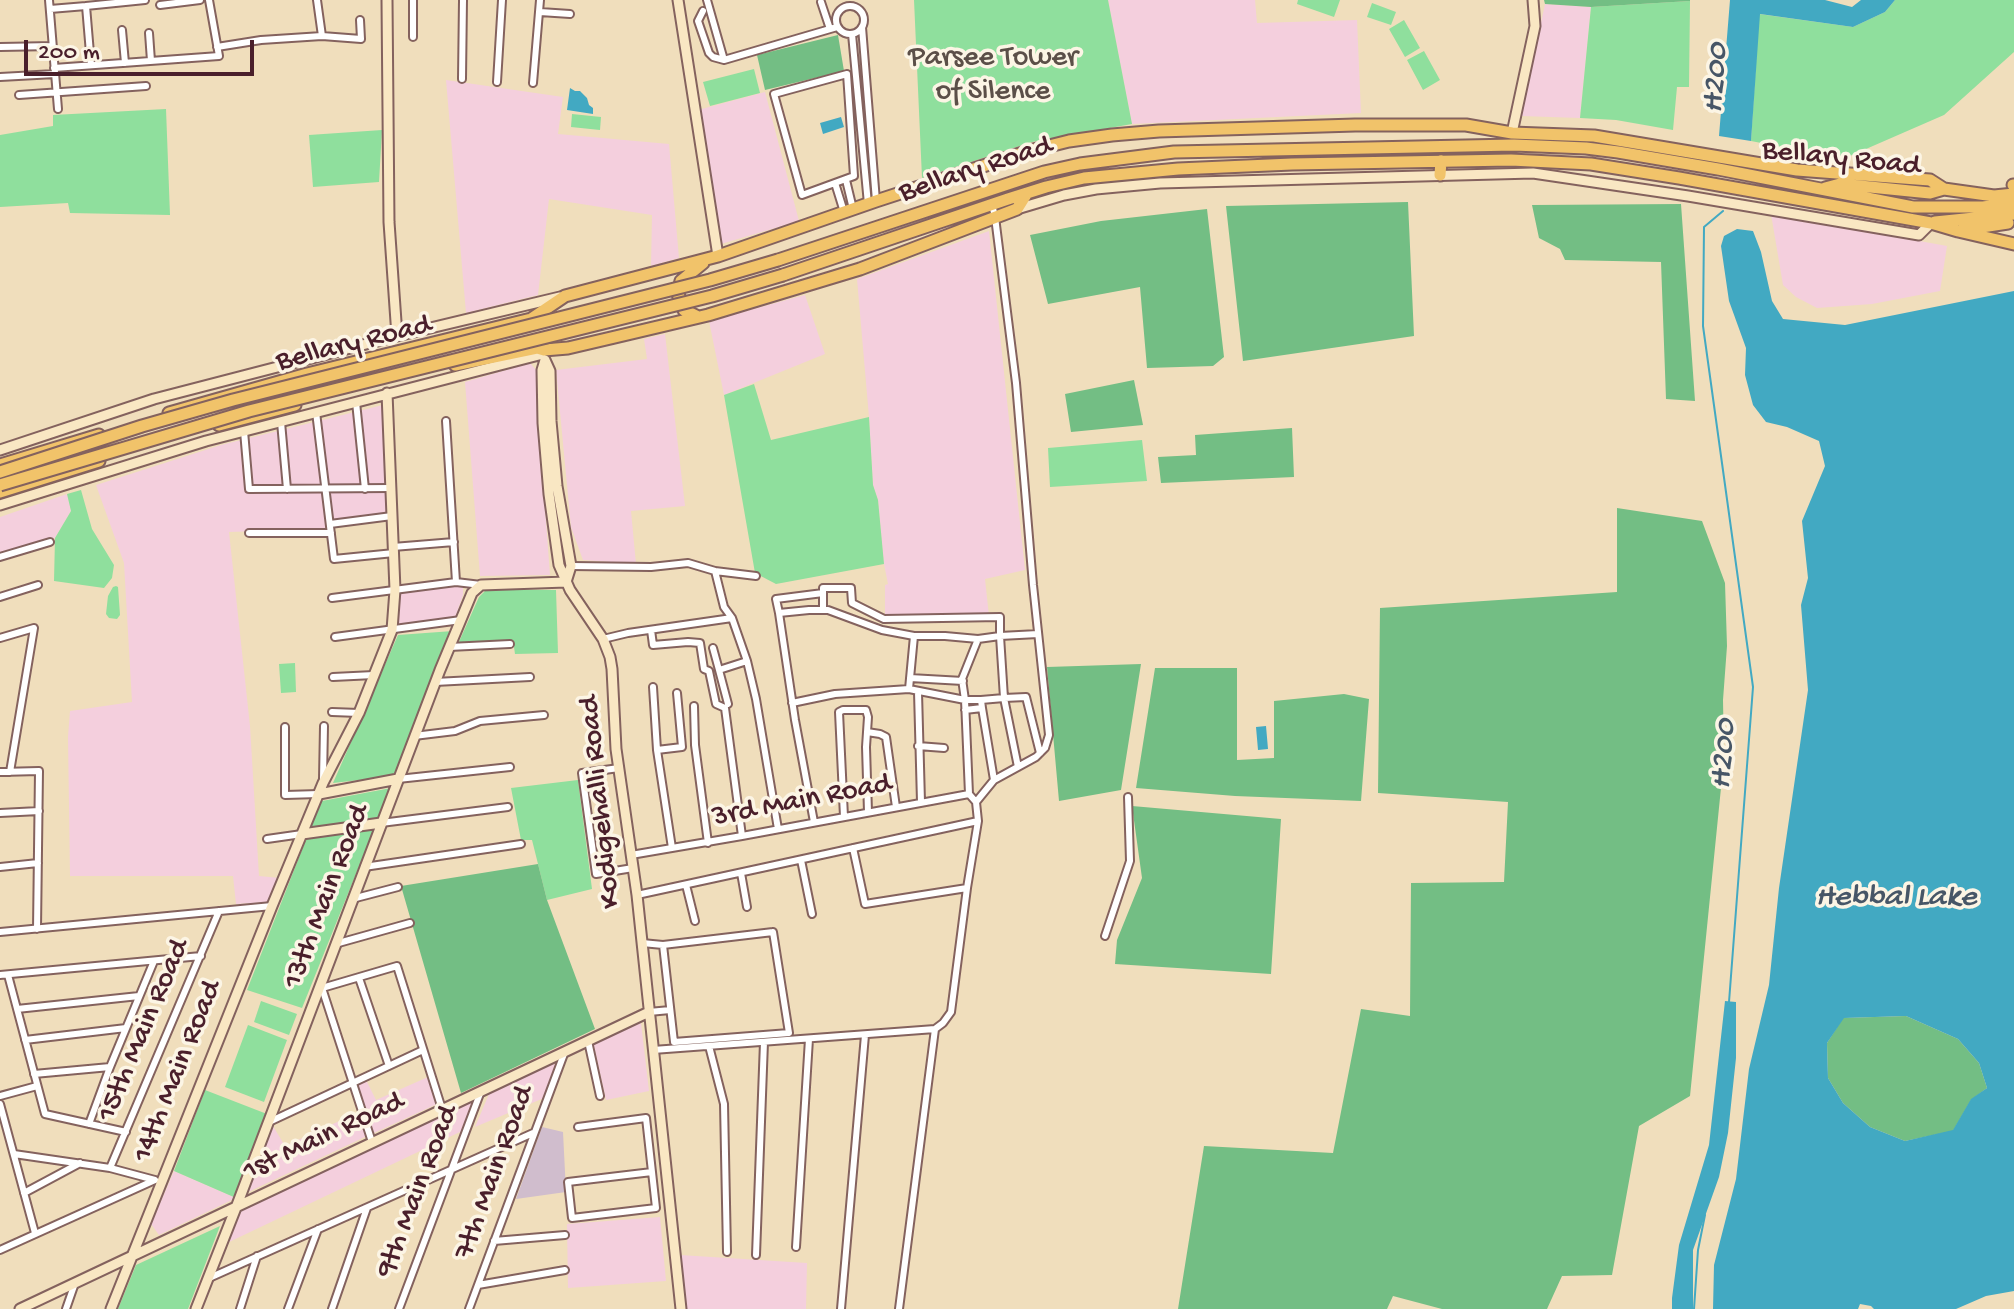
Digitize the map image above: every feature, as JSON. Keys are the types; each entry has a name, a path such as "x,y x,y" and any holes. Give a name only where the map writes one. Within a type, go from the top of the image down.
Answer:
{"highway":[{"name":"Bellary Road","path":"0,465 207,401 536,317 565,296 713,258 1029,151 1112,135 1355,125 1466,125 1512,133 1594,136 1720,164 1753,176 1823,188 1840,184 1930,193 1944,189 2004,201"},
{"name":"Bellary Road","path":"0,472 233,400 710,280 1044,172 1080,164 1174,152 1514,145 1618,152 1720,164"},
{"name":"Bellary Road","path":"0,485 249,411 712,296 992,204 1084,178 1151,171 1278,165 1511,160 1591,164 1931,223"},
{"path":"1440,175 1441,161"},
{"path":"1720,164 1757,163 1797,170 1930,180 1944,189"},
{"path":"2004,201 2014,185"},
{"path":"1823,188 1913,207 1950,208 2004,201 2014,194"},
{"path":"1017,209 1027,193"},
{"name":"Bellary Road","path":"0,492 177,437 429,370 537,348 545,355 699,317 860,269 1017,209"},
{"path":"1931,223 2014,214"},
{"path":"1958,231 2014,222"},
{"path":"1931,223 2014,244"},
{"path":"699,317 684,310 678,294 681,281 713,258"}],"street":[{"path":"49,0 58,109"},
{"path":"50,9 145,0"},
{"path":"160,5 200,0"},
{"path":"0,77 91,65 219,56 209,0"},
{"path":"317,0 322,36"},
{"path":"387,0 389,222 397,336"},
{"path":"413,0 413,37"},
{"path":"462,79 463,0"},
{"path":"497,82 502,0"},
{"path":"533,83 540,0"},
{"path":"678,0 713,258"},
{"path":"707,0 724,60"},
{"path":"1512,133 1535,26 1533,0"},
{"path":"821,2 834,28 852,34 862,27"},
{"path":"834,28 840,11 856,4 864,23 872,202"},
{"path":"86,6 91,65"},
{"path":"703,11 698,21 709,53 724,60 834,28"},
{"path":"540,12 570,14"},
{"path":"217,47 322,36 361,39 360,20"},
{"path":"122,30 125,63"},
{"path":"149,33 151,61"},
{"path":"852,34 872,202"},
{"path":"0,47 53,46"},
{"path":"847,74 854,176 846,180 802,195 774,94 847,74"},
{"path":"19,95 146,86"},
{"path":"1017,209 1096,189 1160,183 1533,173 1919,235 1931,223"},
{"path":"846,180 848,211"},
{"path":"835,183 848,211"},
{"path":"976,802 994,780 1040,753 1049,735 1016,383 992,204"},
{"path":"0,450 154,399 565,296"},
{"path":"332,598 456,582 481,585 566,582 571,566 557,486 550,371 533,303"},
{"path":"0,505 206,441 545,355"},
{"name":"Kodigehalli Road","path":"545,355 542,370 543,423 559,565 578,603 603,639 612,669 616,749 637,895 681,1309"},
{"name":"14th Main Road","path":"111,1309 133,1257 158,1181 323,783 359,713 392,630 395,590 387,393"},
{"path":"356,402 365,489"},
{"path":"316,412 334,559 454,542"},
{"path":"446,421 456,582"},
{"path":"281,422 287,489"},
{"path":"244,431 249,489 391,488"},
{"path":"330,524 392,516"},
{"path":"249,533 331,533"},
{"path":"0,557 50,542"},
{"path":"571,566 651,567 688,563 715,571 756,576"},
{"path":"715,571 724,607 732,618 747,661 778,829"},
{"path":"0,597 38,585"},
{"name":"13th Main Road","path":"196,1309 321,989 335,944 435,682 472,593 481,585"},
{"path":"823,610 823,588 851,588 852,603 884,619 1000,617 1004,698 1018,767"},
{"path":"814,822 776,599 823,593"},
{"path":"779,613 823,610 882,630 914,636 978,639 1038,634"},
{"path":"603,639 732,618"},
{"path":"335,637 461,620"},
{"path":"0,638 34,628 10,772"},
{"path":"651,630 653,645 700,643 704,669 709,671 716,704 725,708 742,836"},
{"path":"909,689 914,636"},
{"path":"653,1050 935,1029 943,1023 951,1012 978,821 976,802 969,794 963,681 978,639"},
{"path":"449,647 510,644"},
{"path":"713,648 728,704"},
{"path":"719,670 747,661"},
{"path":"333,677 374,675"},
{"path":"435,682 530,677"},
{"path":"910,678 963,681"},
{"path":"653,687 657,750 672,848"},
{"path":"792,703 835,694 909,689 965,700 1045,694"},
{"path":"918,692 921,802"},
{"path":"677,693 682,747"},
{"path":"1026,697 1040,753"},
{"path":"981,700 994,780"},
{"path":"694,706 695,745 708,843"},
{"path":"965,710 982,708"},
{"path":"844,817 839,712 850,709 866,710 869,724 866,747 868,812"},
{"path":"332,712 359,713"},
{"path":"414,736 455,731 480,721 544,715"},
{"path":"323,783 324,726"},
{"path":"285,727 285,795 319,794 398,779 510,767"},
{"path":"867,732 886,737 896,807"},
{"path":"657,750 695,745"},
{"path":"918,746 944,748"},
{"path":"619,768 582,773 596,874 633,868"},
{"path":"0,772 39,771 37,929"},
{"name":"3rd Main Road","path":"631,855 969,794"},
{"path":"1105,936 1130,861 1128,797"},
{"path":"267,839 508,807"},
{"path":"0,813 39,811"},
{"path":"637,895 978,821"},
{"path":"364,867 521,844"},
{"path":"853,848 865,904 967,888"},
{"path":"801,860 812,914"},
{"path":"0,867 38,863"},
{"path":"741,873 747,907"},
{"path":"686,885 695,921"},
{"path":"352,899 398,887"},
{"path":"0,932 272,906"},
{"name":"15th Main Road","path":"110,1168 219,911"},
{"path":"335,944 410,923"},
{"path":"642,943 663,945 773,932 789,1033 674,1042 663,945"},
{"path":"126,1132 45,1114 17,1009 4,975 201,956"},
{"path":"89,1124 154,961"},
{"path":"372,1142 321,989 397,966 442,1109"},
{"path":"359,978 389,1066"},
{"path":"17,1009 139,996"},
{"path":"649,1012 670,1010"},
{"name":"1st Main Road","path":"20,1309 649,1012"},
{"path":"25,1040 126,1028"},
{"path":"899,1309 935,1029"},
{"path":"841,1309 865,1035"},
{"path":"796,1247 809,1039"},
{"path":"588,1041 600,1096"},
{"path":"756,1255 764,1042"},
{"path":"709,1046 724,1104 727,1252"},
{"path":"269,1122 423,1050"},
{"name":"7th Main Road","path":"469,1309 564,1052"},
{"path":"34,1074 110,1067"},
{"path":"0,1096 37,1086"},
{"name":"9th Main Road","path":"399,1309 481,1091"},
{"path":"0,1104 35,1233"},
{"path":"578,1127 646,1118 650,1159 652,1172 656,1208 572,1218 568,1182 652,1172"},
{"path":"207,1279 533,1133"},
{"path":"14,1154 110,1168 158,1181"},
{"path":"650,1159 665,1157"},
{"path":"24,1193 80,1163"},
{"path":"0,1250 158,1181"},
{"path":"332,1309 367,1208"},
{"path":"288,1309 318,1229"},
{"path":"494,1241 565,1235"},
{"path":"240,1309 257,1256"},
{"path":"478,1285 565,1270"},
{"path":"66,1309 75,1283"}],"shaded area":[{"path":"1108,0 1255,0 1257,23 1357,20 1361,113 1132,124"},
{"path":"1545,4 1591,7 1580,118 1521,116"},
{"path":"446,80 563,97 558,134 669,144 679,258 651,266 652,215 549,199 538,295 466,313"},
{"path":"765,92 799,221 721,244 698,110"},
{"path":"1771,214 1947,246 1940,291 1872,304 1817,308 1796,297 1783,285"},
{"path":"989,231 1025,570 985,579 989,616 885,619 885,585 888,584 878,500 873,485 857,279"},
{"path":"805,295 825,354 724,395 709,321"},
{"path":"665,334 685,506 631,511 636,564 583,560 571,527 556,370 647,359 644,339"},
{"path":"530,363 537,371 550,575 480,576 465,382"},
{"path":"383,405 388,514 328,520 328,529 229,532 250,726 259,876 280,878 271,902 236,904 233,876 70,876 70,711 132,702 124,563 96,485 221,445"},
{"path":"67,494 71,511 55,538 0,554 0,517"},
{"path":"463,585 455,618 397,625 398,594"},
{"path":"641,1023 649,1091 606,1100 593,1042"},
{"path":"553,1063 557,1066 544,1098 475,1127 489,1094"},
{"path":"428,1077 437,1104 374,1133 355,1085 366,1080 376,1100"},
{"path":"476,1100 462,1131 225,1244 239,1212"},
{"path":"359,1112 367,1136 246,1193 273,1126 285,1146"},
{"path":"542,1127 563,1132 566,1192 516,1199"},
{"path":"174,1171 236,1198 159,1235 151,1224"},
{"path":"660,1217 666,1281 568,1288 567,1224"},
{"path":"680,1255 807,1263 806,1309 687,1309"}],"green space":[{"name":"Parsee Tower of Silence","path":"914,0 1108,0 1132,124 1032,142 922,178"},
{"path":"1298,0 1340,0 1334,17 1297,4"},
{"path":"1544,0 1690,1 1591,7 1545,4"},
{"path":"1895,0 2014,0 2014,52 1944,115 1843,159 1751,141 1759,14 1853,27 1885,12"},
{"path":"1690,1 1689,87 1677,87 1673,130 1616,120 1580,118 1591,7"},
{"path":"1372,3 1396,12 1391,25 1367,17"},
{"path":"1404,20 1420,48 1405,57 1389,29"},
{"path":"838,35 844,71 765,90 757,55"},
{"path":"1424,51 1440,80 1423,90 1407,60"},
{"path":"754,69 760,93 710,106 703,82"},
{"path":"166,109 170,215 70,213 68,203 0,207 0,135 53,126 53,115"},
{"path":"572,114 601,117 600,130 571,127"},
{"path":"382,130 379,182 313,187 309,135"},
{"path":"1408,202 1414,336 1243,361 1226,206"},
{"path":"1681,204 1695,401 1666,399 1661,262 1565,260 1560,249 1539,238 1532,205"},
{"path":"1207,209 1224,357 1213,366 1147,368 1140,287 1048,304 1030,235 1101,221"},
{"path":"1134,380 1143,425 1071,432 1065,394"},
{"path":"754,384 771,440 869,417 873,485 878,500 884,564 776,584 755,573 724,395"},
{"path":"1292,428 1294,477 1161,483 1158,457 1196,455 1195,435"},
{"path":"1142,440 1147,481 1050,487 1048,448"},
{"path":"81,490 92,529 114,565 112,578 104,588 54,581 55,538 71,511 67,494"},
{"path":"1617,508 1702,521 1725,583 1727,646 1723,700 1724,758 1690,1096 1639,1126 1612,1275 1562,1276 1547,1309 1442,1309 1393,1296 1387,1309 1178,1309 1204,1146 1333,1153 1361,1009 1410,1016 1411,883 1504,882 1508,802 1378,793 1380,608 1617,592"},
{"path":"116,586 120,615 117,619 109,618 106,614 108,596"},
{"path":"487,589 556,590 558,653 515,654 513,640 458,644 479,597"},
{"path":"453,631 395,776 333,783 398,635"},
{"path":"295,663 296,692 281,693 279,664"},
{"path":"1141,664 1121,790 1059,801 1047,667"},
{"path":"1155,668 1237,668 1237,760 1274,758 1274,701 1344,694 1369,699 1361,801 1136,788"},
{"path":"578,780 592,889 547,900 532,840 521,840 511,788"},
{"path":"391,788 378,820 310,830 322,801"},
{"path":"1132,806 1281,819 1271,974 1115,964 1117,940 1142,878"},
{"path":"374,829 302,1008 247,990 307,837"},
{"path":"538,864 547,900 595,1029 461,1093 401,886"},
{"path":"261,1001 297,1014 289,1035 254,1022"},
{"path":"1906,1016 1958,1039 1979,1063 1987,1088 1971,1100 1953,1131 1905,1141 1870,1127 1843,1103 1828,1078 1827,1043 1843,1018"},
{"path":"248,1025 287,1040 264,1102 225,1087"},
{"path":"205,1090 267,1114 236,1198 174,1171"},
{"path":"220,1226 188,1309 118,1309 136,1265"}],"water":[{"path":"1730,0 1825,0 1852,7 1861,0 1895,0 1885,12 1853,27 1760,14 1751,141 1719,136"},
{"path":"570,88 580,91 587,98 593,114 567,110"},
{"path":"841,117 844,127 823,134 820,123"},
{"name":"Hebbal Lake","path":"1737,229 1753,231 1772,301 1783,319 1845,325 2014,291 2014,1291 1986,1296 1956,1309 1874,1309 1860,1304 1858,1309 1713,1309 1714,1265 1736,1179 1749,1069 1769,985 1779,888 1808,690 1801,605 1808,578 1802,521 1825,466 1819,441 1766,422 1753,405 1745,375 1746,348 1729,301 1721,246 1724,236","holes":["1906,1016 1958,1039 1979,1063 1987,1088 1971,1099 1953,1130 1905,1141 1870,1127 1843,1103 1828,1078 1827,1043 1844,1018"]},
{"path":"1266,726 1268,749 1258,750 1256,727"},
{"path":"1725,1001 1736,1002 1736,1058 1728,1133 1719,1177 1693,1250 1693,1309 1672,1309 1679,1245 1709,1145"}],"waterway":[{"name":"H200","path":"1723,211 1704,227 1703,326 1753,687 1729,1002"},
{"name":"H200","path":"1694,1309 1698,1250 1705,1215"}]}
